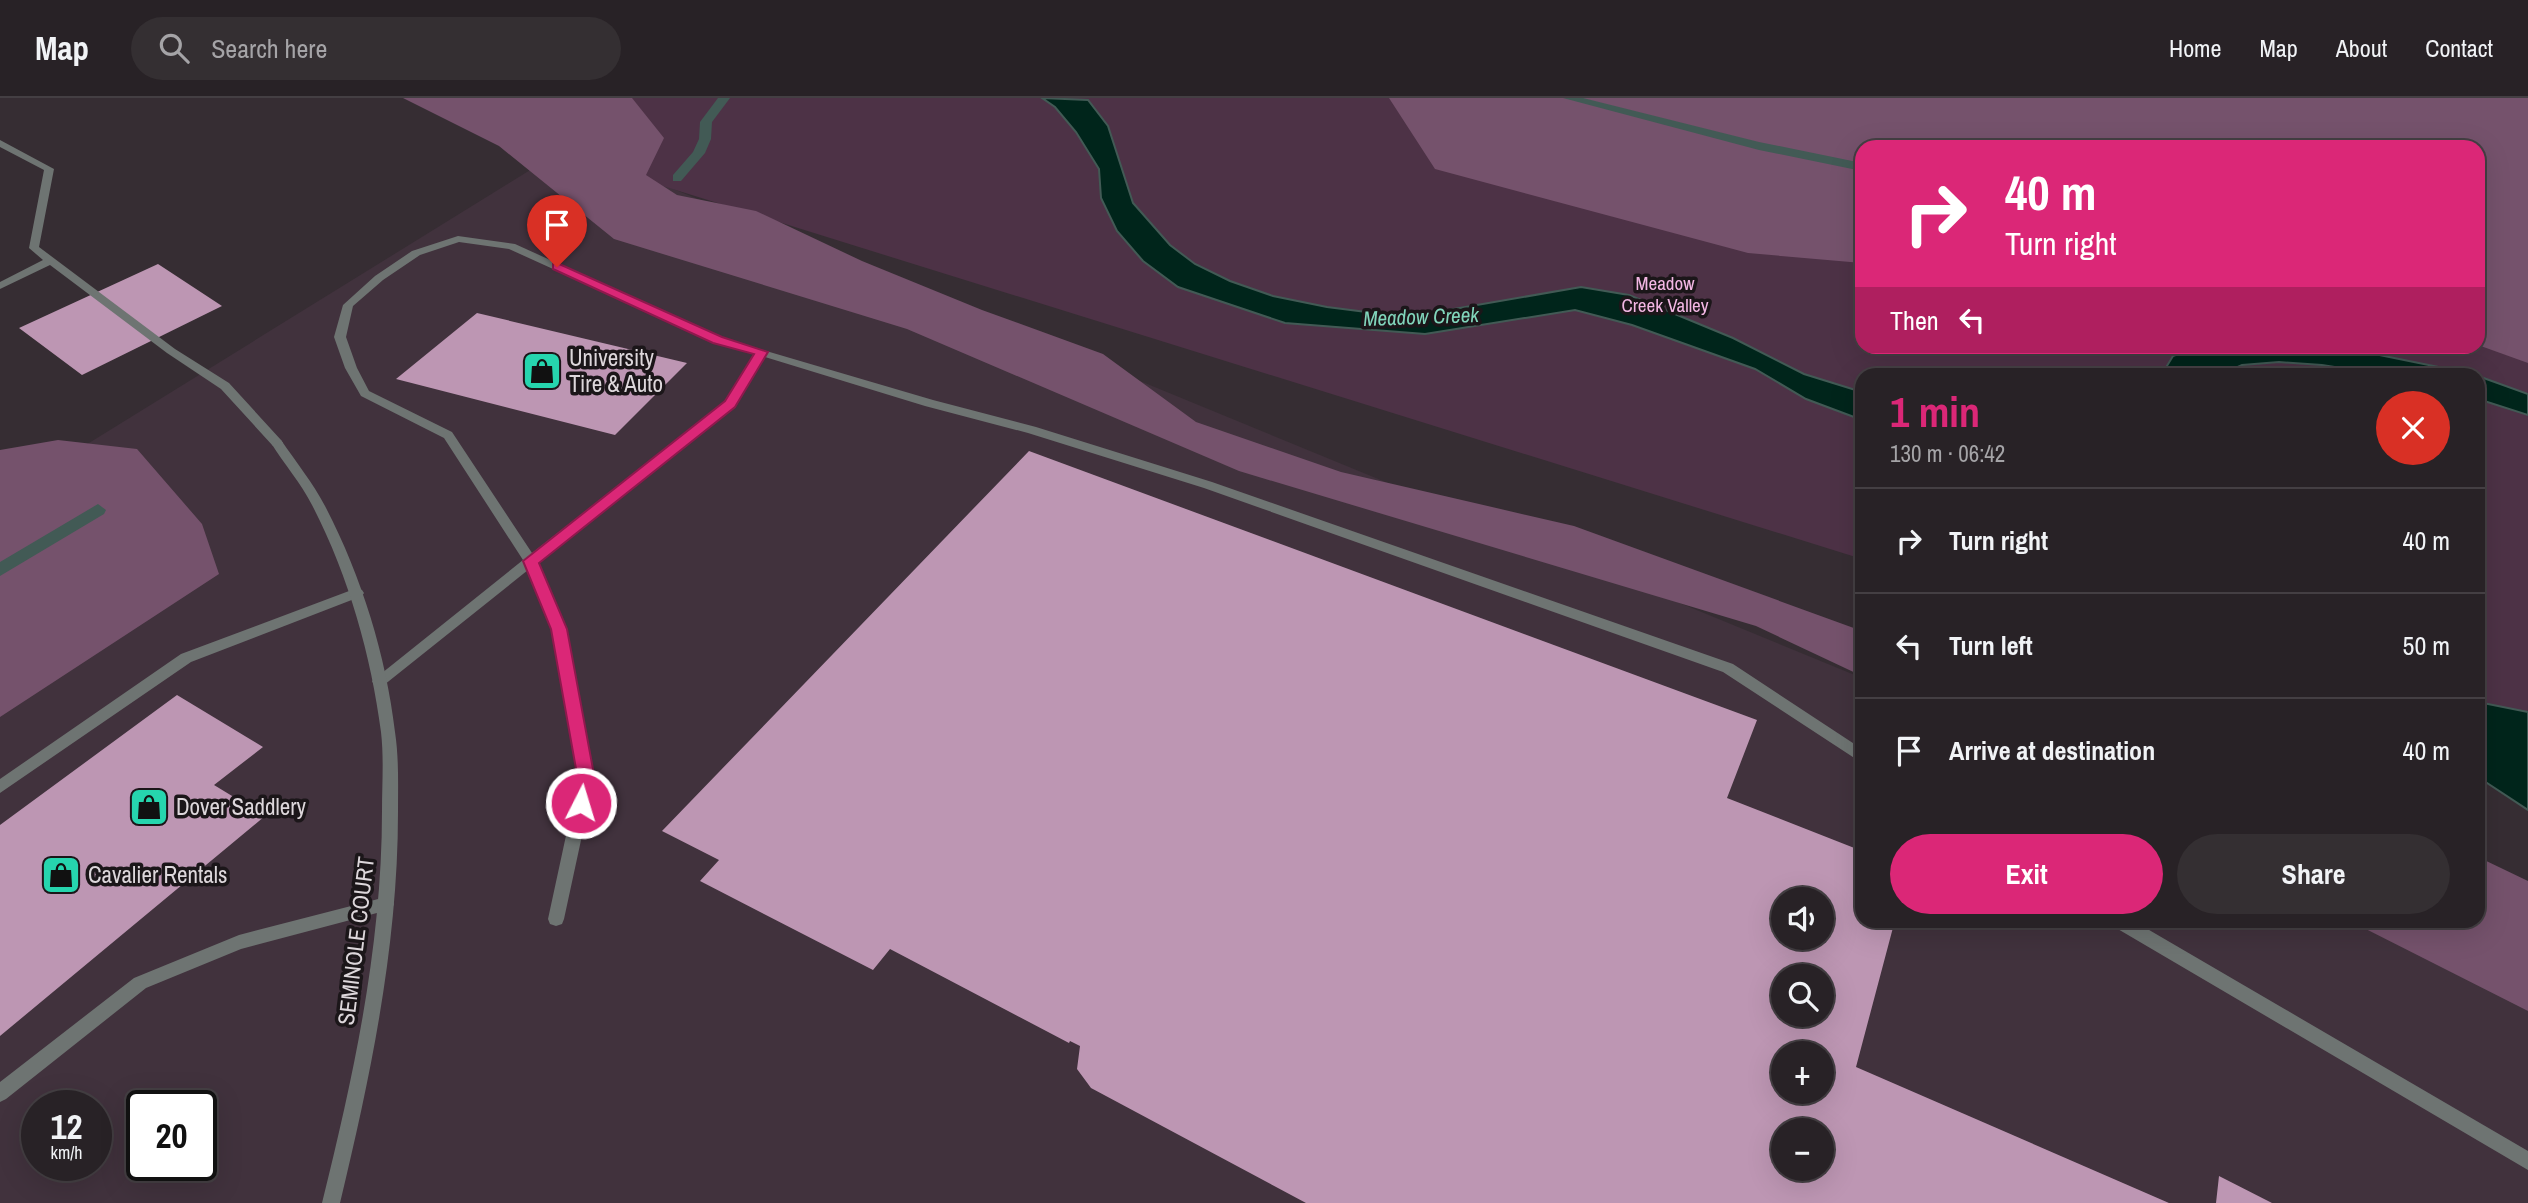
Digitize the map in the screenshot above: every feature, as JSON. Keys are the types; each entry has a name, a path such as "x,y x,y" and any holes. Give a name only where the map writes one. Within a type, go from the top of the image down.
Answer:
{"street":[{"path":"0,143 49,169 34,248 51,260 0,286"},
{"path":"556,919 586,780 559,629 531,561 449,435 365,393 351,368 340,337 348,305 379,278 416,253 458,239 511,246 718,340 929,403 1032,430 1208,485 1728,668 1855,752"},
{"name":"SEMINOLE COURT","path":"51,260 171,351 225,386 277,443 322,511 357,593 379,681 388,734 391,831 383,946 355,1105 331,1203"},
{"path":"379,681 730,404 762,352"},
{"path":"0,787 186,658 357,593"},
{"path":"0,1093 140,983 239,943 386,904"},
{"path":"2131,928 2277,1017 2528,1161"}],"shaded area":[{"path":"403,98 632,98 664,138 646,175 677,195 756,211 862,261 982,310 1103,354 1196,422 1341,472 1574,526 1855,628 1855,673 1756,626 1239,471 907,329 614,239 499,146"},
{"path":"1389,98 2528,98 2528,363 2485,348 2485,140 1855,140 1855,262 1748,253 1435,169"},
{"path":"569,146 1855,675 1855,928 2470,928 2528,952 2528,1203 0,1203 0,498"},
{"path":"58,440 137,449 202,524 219,574 0,717 0,450"},
{"path":"2485,860 2528,881 2528,1011 2364,928 2485,928"}],"green space":[{"name":"Meadow Creek Valley","path":"531,98 2528,98 2528,767 2485,753 2485,368 1855,368 1855,557 486,131"}],"water":[{"name":"Meadow Creek","path":"1042,98 1088,100 1108,126 1133,203 1170,245 1195,264 1230,281 1273,296 1382,314 1425,314 1581,287 1629,295 1733,338 1804,374 1855,390 1855,417 1806,399 1755,369 1632,325 1575,310 1425,334 1285,323 1178,287 1143,261 1117,231 1101,198 1099,169 1076,132 1055,107"},
{"path":"2374,354 2443,368 2341,368 2279,362 2235,368 2166,368 2173,356"},
{"path":"2485,379 2528,394 2528,415 2485,401"},
{"path":"2485,703 2528,712 2528,810 2485,782"}],"building":[{"path":"158,264 222,306 82,375 19,328"},
{"name":"University Tire & Auto","path":"477,313 687,363 615,435 396,379"},
{"path":"1029,451 1757,720 1727,798 1855,848 1855,928 1893,928 1856,1067 2169,1203 1306,1203 1091,1088 1077,1069 1080,1046 1070,1041 1069,1043 890,949 873,970 700,881 719,860 662,831"},
{"path":"177,695 263,747 214,785 265,816 0,1036 0,825"},
{"path":"2219,1176 2272,1203 2216,1203"}],"waterway":[{"path":"677,178 703,147 706,122 724,98"},
{"path":"1569,98 1759,146 1855,166"},
{"path":"0,570 98,510"}],"place":[{"name":"University Tire & Auto","path":"542,371"},
{"name":"Dover Saddlery","path":"149,807"},
{"name":"Cavalier Rentals","path":"61,875"}],"route":[{"path":"557,267 718,340 762,352 730,404 531,561 559,629 586,780 581,803"}]}
